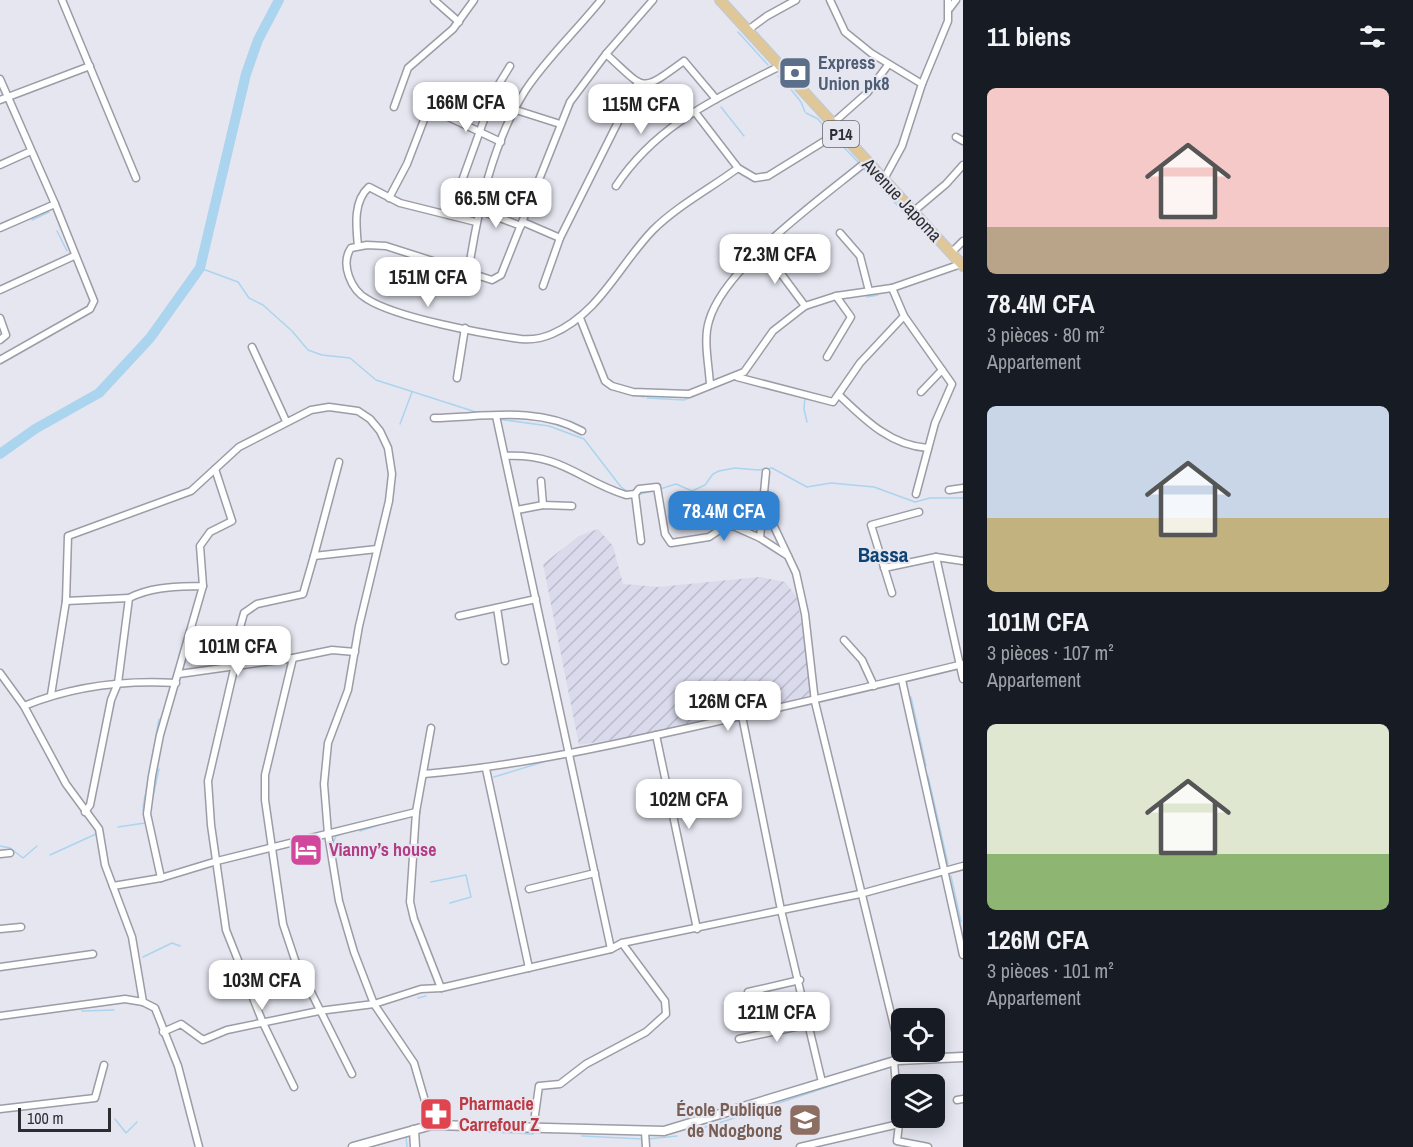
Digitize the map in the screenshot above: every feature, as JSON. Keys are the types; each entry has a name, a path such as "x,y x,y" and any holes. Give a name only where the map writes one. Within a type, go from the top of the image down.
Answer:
{"main road":[{"name":"Avenue Japoma","path":"720,0 962,265"},
{"path":"945,1058 963,1057"},
{"path":"353,1147 432,1125 645,1132 680,1128 891,1062"},
{"path":"414,1130 415,1147"}],"street":[{"path":"62,0 136,178"},
{"path":"434,0 459,22"},
{"path":"394,107 408,68 459,22 474,0"},
{"path":"468,274 479,210 501,142 516,110 529,85 601,0"},
{"path":"642,0 647,6"},
{"path":"653,0 576,93 560,124 501,275 492,280 386,246 358,246 347,254 345,264 349,276 364,298 434,322 521,339 537,339 555,333 580,318 616,280 657,227 738,168"},
{"path":"748,30 796,0"},
{"path":"830,0 845,32 888,65 922,84"},
{"path":"884,178 902,146 922,84 948,21 950,8 948,0"},
{"path":"950,8 956,0"},
{"path":"606,54 644,85 654,83 684,61 716,99"},
{"path":"694,112 738,168 745,174 761,178 836,128 888,65"},
{"path":"0,100 90,66"},
{"path":"450,214 494,92 510,66"},
{"path":"616,186 631,163 649,144 694,112 780,66"},
{"path":"0,79 55,204 74,256 94,297 90,309 0,360"},
{"path":"543,286 560,238 638,82"},
{"path":"516,110 560,124"},
{"path":"389,198 407,164 427,112 442,114 501,142"},
{"path":"956,137 963,141"},
{"path":"0,165 31,151"},
{"path":"710,386 708,324 713,307 725,287 754,255 867,161"},
{"path":"914,211 951,179 963,165"},
{"path":"358,246 356,215 366,189 370,187 407,205 476,222"},
{"path":"0,228 55,204"},
{"path":"479,210 560,238"},
{"path":"840,233 860,256 869,291"},
{"path":"951,253 963,241"},
{"path":"754,255 787,280 805,306"},
{"path":"0,290 74,256"},
{"path":"580,318 600,372 612,386 633,392 689,394 737,376 748,368 773,331 805,306 836,296 892,288 962,265"},
{"path":"892,288 904,316 952,386 941,407 916,494"},
{"path":"827,357 851,317 836,296"},
{"path":"737,376 830,402 837,400 860,363 904,316"},
{"path":"0,318 6,334 0,340"},
{"path":"457,378 465,328"},
{"path":"252,347 286,421"},
{"path":"921,392 942,370"},
{"path":"840,396 875,429 914,446 928,448"},
{"path":"51,695 66,601 68,536 191,491 239,447 311,410 343,408 358,411 380,431 388,447 392,474 348,690 327,751 324,784 328,834 339,901 354,952 374,1004 414,1063 432,1125"},
{"path":"434,418 531,414 561,420 582,431"},
{"path":"496,416 570,752 610,949"},
{"path":"505,456 524,456 556,462 619,492 635,494"},
{"path":"294,1087 264,1023 226,930 208,781 235,665 238,635 246,609 257,604 303,594 339,462"},
{"path":"161,878 147,807 160,735 203,586 200,546 203,539 216,528 232,521 215,468"},
{"path":"760,538 762,496 766,472"},
{"path":"541,481 543,505"},
{"path":"640,541 635,494 639,489 658,488 665,534 671,543 709,537 728,525 760,538 791,558"},
{"path":"949,490 963,488"},
{"path":"762,496 765,509 791,558 805,614 814,702 891,1029"},
{"path":"517,510 543,505 572,506"},
{"path":"892,593 871,525 919,512"},
{"path":"314,556 377,549"},
{"path":"884,568 936,557 963,561"},
{"path":"936,557 962,664 963,679"},
{"path":"66,601 129,598 143,591 166,587 203,586"},
{"path":"85,812 91,802 111,700 118,683 129,598"},
{"path":"459,616 536,599"},
{"path":"497,608 505,661"},
{"path":"844,640 862,660 874,686"},
{"path":"179,674 293,658 332,650 355,652"},
{"path":"293,658 287,691 265,775 264,791 271,848 283,924 295,960 352,1074"},
{"path":"424,774 486,769 656,735 814,702 962,664"},
{"path":"0,673 24,706 54,763 85,812 99,829 105,865 132,937 143,1002"},
{"path":"902,680 963,955"},
{"path":"24,706 51,695 118,683 176,683"},
{"path":"742,716 782,910 822,1082"},
{"path":"430,728 416,812 411,912 441,988"},
{"path":"656,735 697,929"},
{"path":"486,769 529,968"},
{"path":"113,886 161,878 217,861 416,812"},
{"path":"0,854 10,854"},
{"path":"163,1032 181,1024 203,1040 227,1030 319,1011 374,1004 410,992 441,988 529,968 610,949 622,943 860,894 944,869 963,866"},
{"path":"529,889 595,873"},
{"path":"0,929 21,927"},
{"path":"533,1129 539,1086 560,1084 586,1064 646,1032 666,1014 665,1001 622,943"},
{"path":"0,967 93,954"},
{"path":"748,992 800,980"},
{"path":"0,1016 125,999 143,1002 155,1008 178,1066 200,1147"},
{"path":"739,1040 809,1024"},
{"path":"0,1109 95,1098 104,1065"},
{"path":"800,1147 891,1126"},
{"path":"898,1128 896,1144 928,1147"},
{"path":"645,1132 646,1147"}],"shaded area":[{"path":"598,529 613,546 623,584 658,587 760,577 785,582 797,597 814,697 661,732 579,745 543,564 579,536"}],"waterway":[{"path":"0,454 35,429 99,393 150,338 200,268 246,74 258,40 279,0"},
{"path":"738,32 768,65"},
{"path":"778,76 786,85"},
{"path":"789,87 801,102 805,112"},
{"path":"721,107 744,136"},
{"path":"806,113 818,119 829,132"},
{"path":"836,139 859,163"},
{"path":"863,168 886,193"},
{"path":"888,195 908,217"},
{"path":"32,220 49,212"},
{"path":"57,231 67,251"},
{"path":"200,268 238,282 249,298 263,305 292,331 308,350 322,355 350,358 376,380 479,413"},
{"path":"867,297 878,295"},
{"path":"802,312 814,306"},
{"path":"744,377 751,368"},
{"path":"647,398 684,400 709,389"},
{"path":"400,424 412,392"},
{"path":"625,393 644,397"},
{"path":"805,397 804,409 807,422"},
{"path":"498,419 549,426 584,439 621,487 627,491"},
{"path":"660,489 676,484 692,491 705,485 713,474 719,471 735,468 758,470 772,468 807,487 831,483 874,487 915,502 930,498 963,498"},
{"path":"637,495 655,490"},
{"path":"911,697 926,766"},
{"path":"146,791 159,719"},
{"path":"494,777 553,759"},
{"path":"152,801 159,769"},
{"path":"928,776 948,864"},
{"path":"143,807 145,795"},
{"path":"118,827 145,823 143,809"},
{"path":"383,824 407,818"},
{"path":"360,831 379,825"},
{"path":"50,855 96,834"},
{"path":"334,841 336,836 342,834"},
{"path":"0,846 10,848 23,858 37,846"},
{"path":"431,882 466,875 471,897 450,903"},
{"path":"951,876 961,922"},
{"path":"143,957 172,943 180,946"},
{"path":"418,998 426,996"},
{"path":"82,1011 114,1010"},
{"path":"950,1053 963,1052"},
{"path":"871,1063 891,1057"},
{"path":"954,1062 959,1061"},
{"path":"898,1065 908,1064"},
{"path":"853,1069 863,1065"},
{"path":"719,1123 857,1077"},
{"path":"115,1119 126,1133 137,1122"},
{"path":"440,1121 451,1121"},
{"path":"688,1132 712,1125"},
{"path":"449,1130 533,1134"},
{"path":"582,1136 642,1139"},
{"path":"648,1139 677,1136"},
{"path":"406,1137 407,1147"},
{"path":"370,1147 384,1143"}],"place":[{"name":"Express Union pk8","path":"795,73"},
{"name":"Vianny’s house","path":"306,850"},
{"name":"Pharmacie Carrefour Z","path":"436,1114"},
{"name":"École Publique de Ndogbong","path":"805,1120"}],"district":[{"name":"Bassa","path":"883,555"}]}
